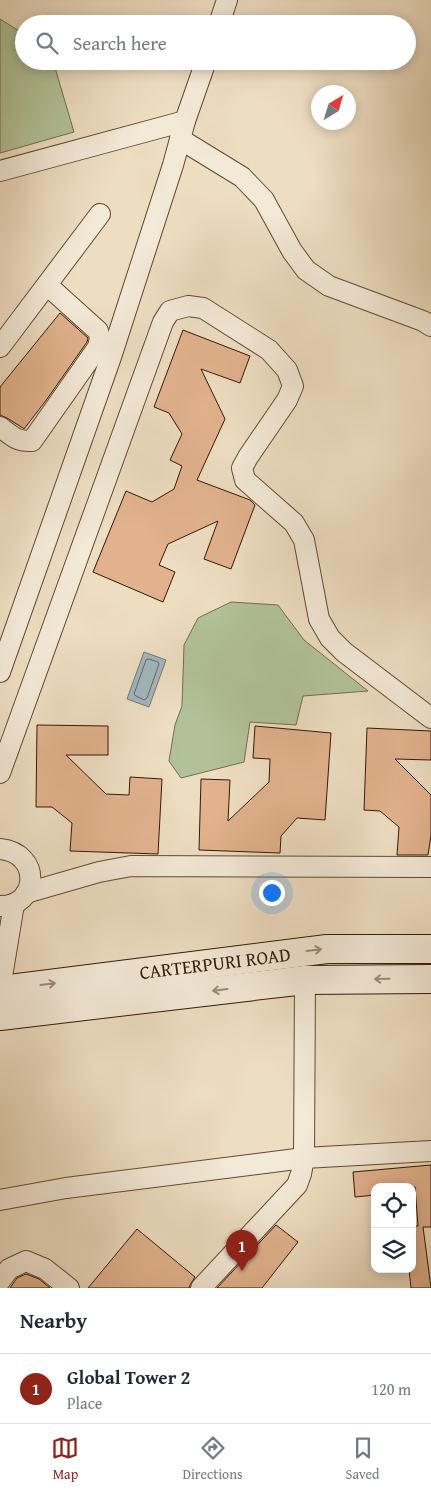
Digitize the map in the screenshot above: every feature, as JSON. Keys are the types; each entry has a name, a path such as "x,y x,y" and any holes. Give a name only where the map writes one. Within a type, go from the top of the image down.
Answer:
{"main road":[{"name":"CARTERPURI ROAD","path":"1,1000 327,949 431,949"},
{"name":"CARTERPURI ROAD","path":"1,1000 305,980 431,979"}],"street":[{"path":"222,15 227,0"},
{"path":"0,672 111,357 203,70"},
{"path":"0,172 183,130"},
{"path":"183,130 242,177 264,200 292,251 306,270 329,286 423,321 431,326"},
{"path":"0,347 100,214"},
{"path":"0,427 15,439 23,442 32,441 98,347 100,338 98,331 47,285"},
{"path":"0,773 163,322 170,311 188,306 203,308 269,350 287,370 293,386 287,400 242,468 245,480 294,523 304,540 319,619 330,638 344,652 431,718"},
{"path":"0,849 9,850 24,860 29,868 30,876 30,885 13,901 1,1000"},
{"path":"13,901 99,872 131,866 431,867"},
{"path":"200,1288 297,1184 301,1174 304,1158 305,980"},
{"path":"0,1200 66,1188 304,1158 431,1151"},
{"path":"0,1281 10,1269 26,1261 45,1268 69,1288"}],"green space":[{"path":"0,19 15,28 15,70 56,70 74,132 0,153"},
{"path":"231,602 278,605 304,640 368,691 303,696 296,725 250,722 244,762 181,778 169,761 175,725 182,706 184,645 198,618"}],"water":[{"path":"144,652 166,660 149,707 127,699"}],"building":[{"path":"60,313 88,338 87,342 24,429 0,415 0,387"},
{"path":"183,330 250,356 240,383 201,369 225,419 197,480 250,500 255,505 231,569 204,559 218,521 168,544 159,565 175,572 163,602 93,572 126,491 152,502 174,489 182,466 170,460 182,434 169,413 154,407"},
{"path":"37,725 108,726 108,755 66,755 106,794 129,795 130,777 162,779 158,854 70,851 72,823 52,807 36,807"},
{"path":"255,726 331,733 325,820 297,818 281,836 280,853 199,850 201,779 230,780 228,821 269,782 270,759 253,758"},
{"path":"367,728 431,731 431,760 395,759 431,795 431,835 428,855 397,855 399,827 380,811 364,810"},
{"path":"431,1165 431,1227 423,1227 431,1288 411,1288 409,1273 416,1273 416,1226 418,1226 416,1183 371,1183 371,1195 355,1197 353,1172"},
{"path":"276,1225 298,1242 262,1288 217,1288"},
{"path":"137,1229 195,1277 189,1288 88,1288"},
{"path":"26,1274 39,1279 50,1288 10,1288 17,1278"}],"place":[{"name":"Global Tower 2","path":"242,1271"}]}
